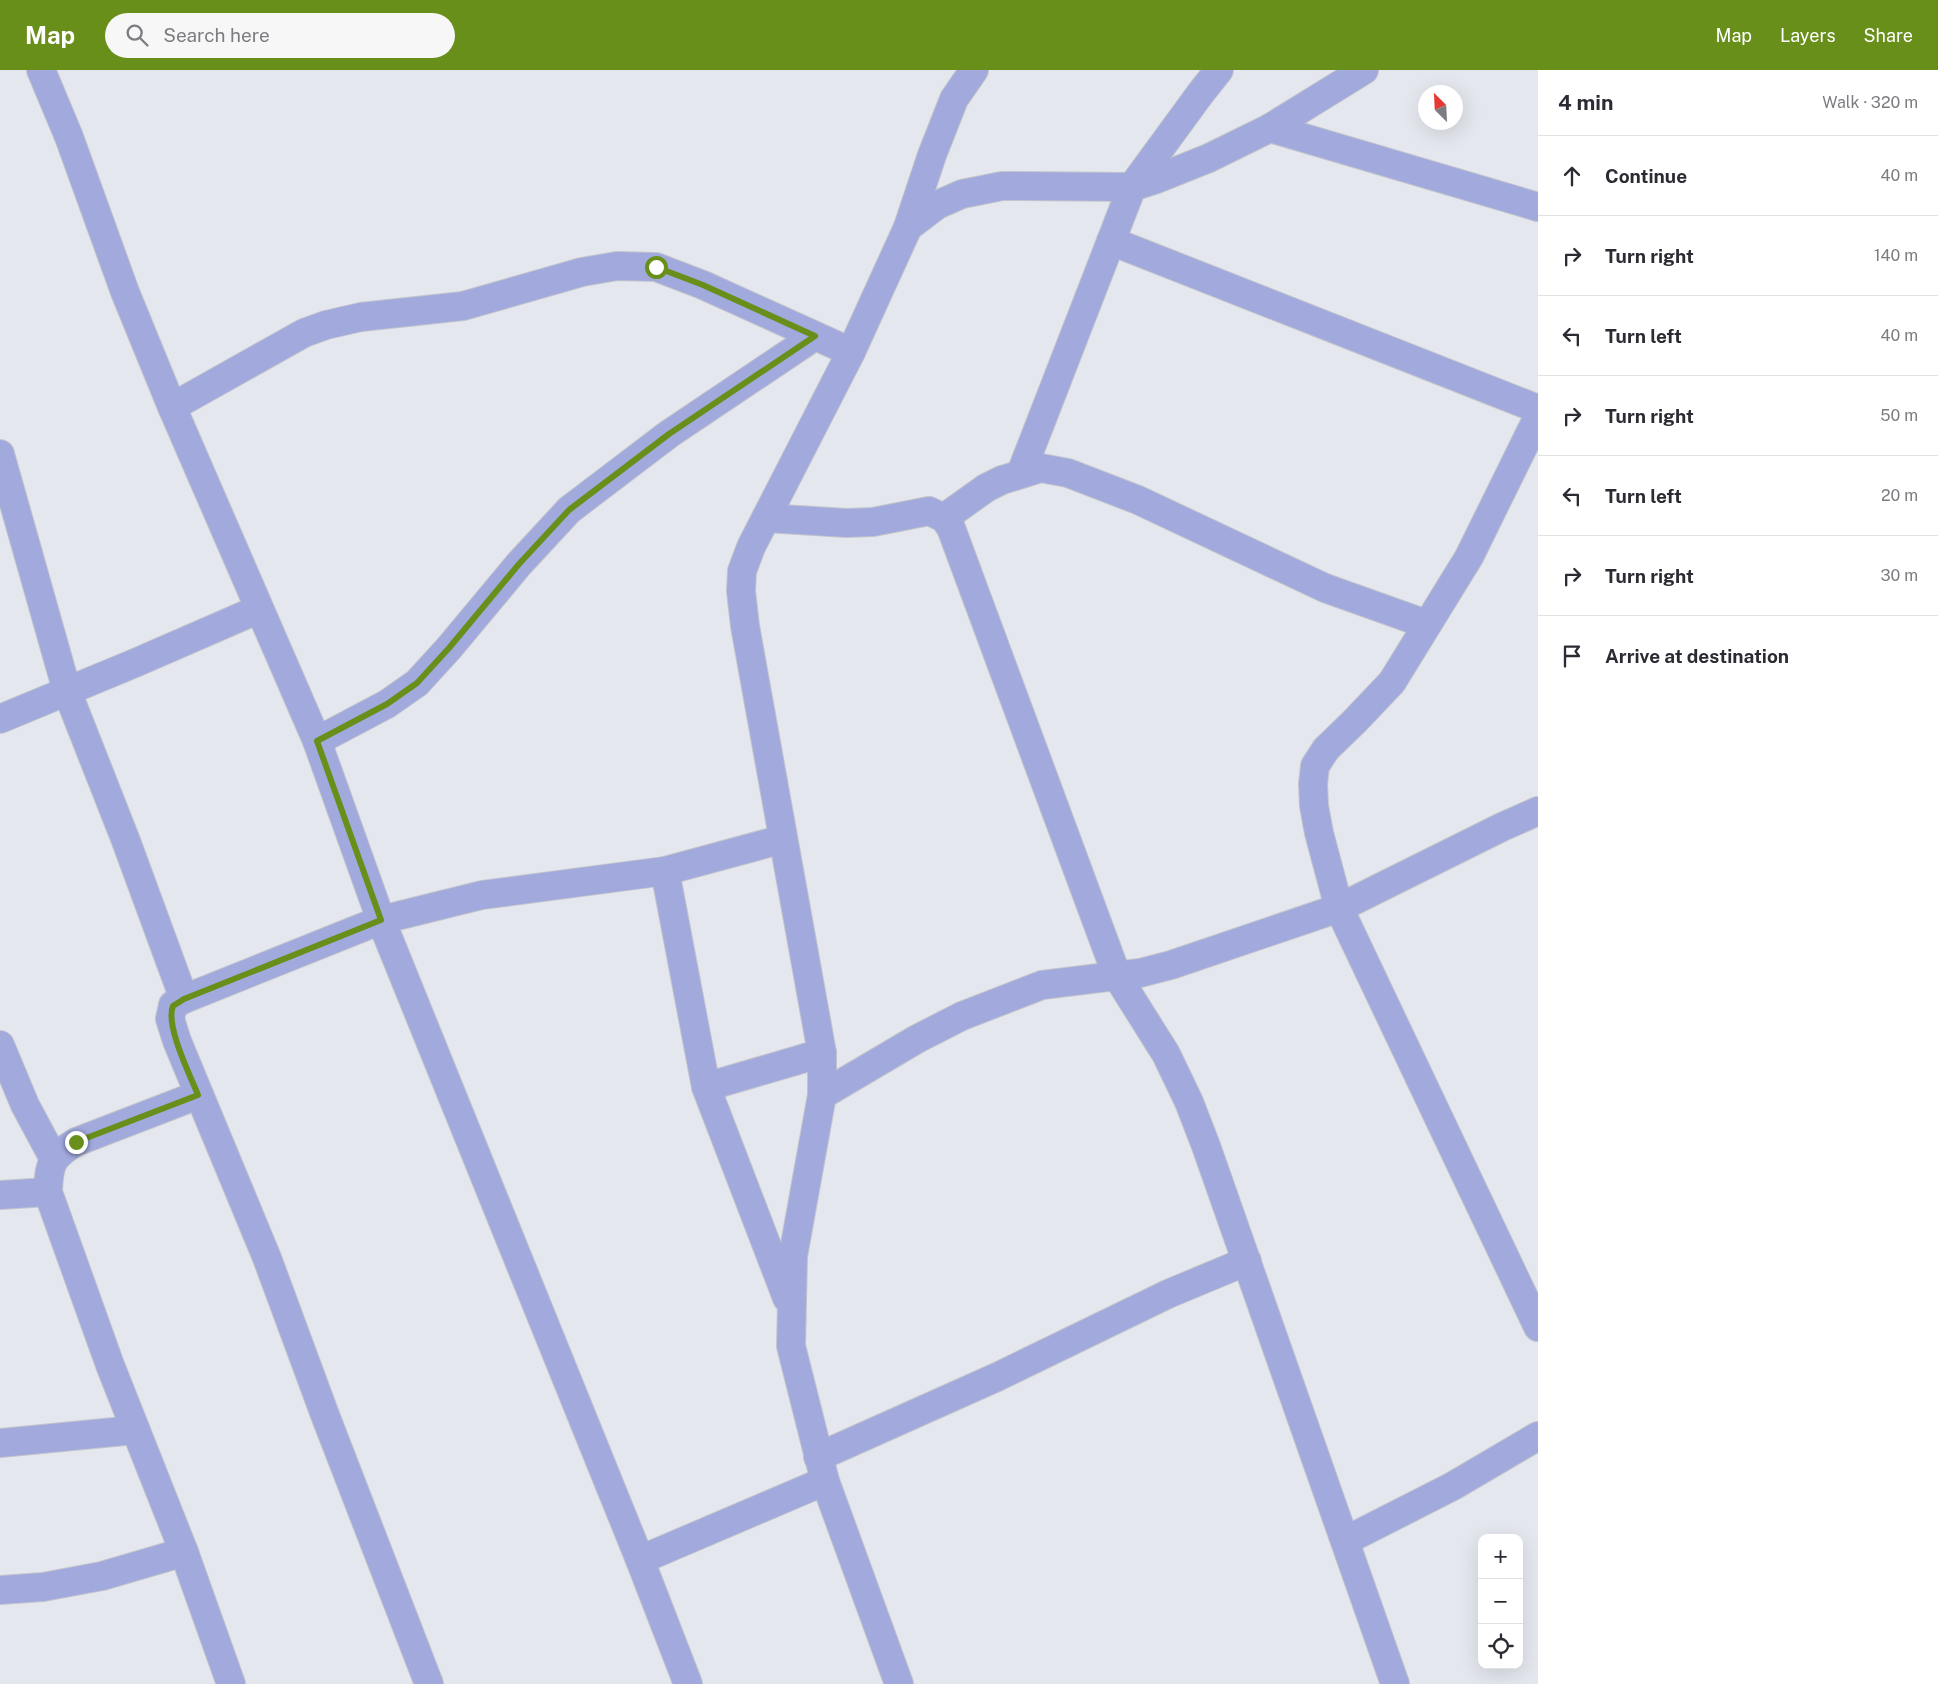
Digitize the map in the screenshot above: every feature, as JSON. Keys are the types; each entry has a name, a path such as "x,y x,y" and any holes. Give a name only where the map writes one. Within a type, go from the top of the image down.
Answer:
{"street":[{"path":"40,70 69,137 125,292 172,407 317,741 381,920 640,1560 688,1684"},
{"path":"952,70 954,99"},
{"path":"899,1684 821,1469 791,1346 793,1256 822,1095 822,1053 740,591 742,571 751,547 851,352 908,227 932,155 954,99 974,70"},
{"path":"1021,473 1132,187 1219,70"},
{"path":"908,227 936,205 962,194 1002,186 1132,187 1172,174 1270,128 1364,70"},
{"path":"1270,128 1538,207"},
{"path":"1111,241 1538,409"},
{"path":"172,407 304,333 326,325 361,317 462,306 582,272 617,266 656,267 703,285 851,352"},
{"path":"317,741 387,704 417,683 449,648 519,564 569,510 669,434 815,336"},
{"path":"1538,417 1469,557 1392,682 1326,749 1315,766 1313,784 1316,815 1339,908 1538,1327"},
{"path":"0,454 67,691 126,841 184,999"},
{"path":"944,518 986,488 1021,473 1042,468 1068,473 1138,500 1325,588 1426,624"},
{"path":"766,518 846,523 873,522 929,511 944,518 950,528 1117,976 1166,1054 1189,1102 1224,1192 1395,1684"},
{"path":"0,719 259,609"},
{"path":"822,1095 917,1039 962,1016 1042,985 1140,973 1171,965 1339,908 1538,810"},
{"path":"429,1684 325,1416 267,1258 177,1041 170,1019 173,1006 184,999 381,920 482,895 665,871 783,839"},
{"path":"665,871 706,1087 791,1309"},
{"path":"0,1045 25,1105 54,1159"},
{"path":"706,1087 822,1053"},
{"path":"198,1095 76,1142 62,1151 54,1159 49,1171 48,1192 135,1430 184,1552 231,1684"},
{"path":"0,1195 48,1192"},
{"path":"640,1560 821,1469 997,1377 1168,1294 1247,1261"},
{"path":"0,1442 135,1430"},
{"path":"1344,1541 1453,1486 1538,1436"},
{"path":"0,1590 43,1587 102,1576 184,1552"}],"route":[{"path":"76,1142 198,1095 170,1019 170,1012 173,1006 184,999 381,920 317,741 387,704 417,683 449,648 519,564 569,510 669,434 815,336 703,285 656,267"}]}
